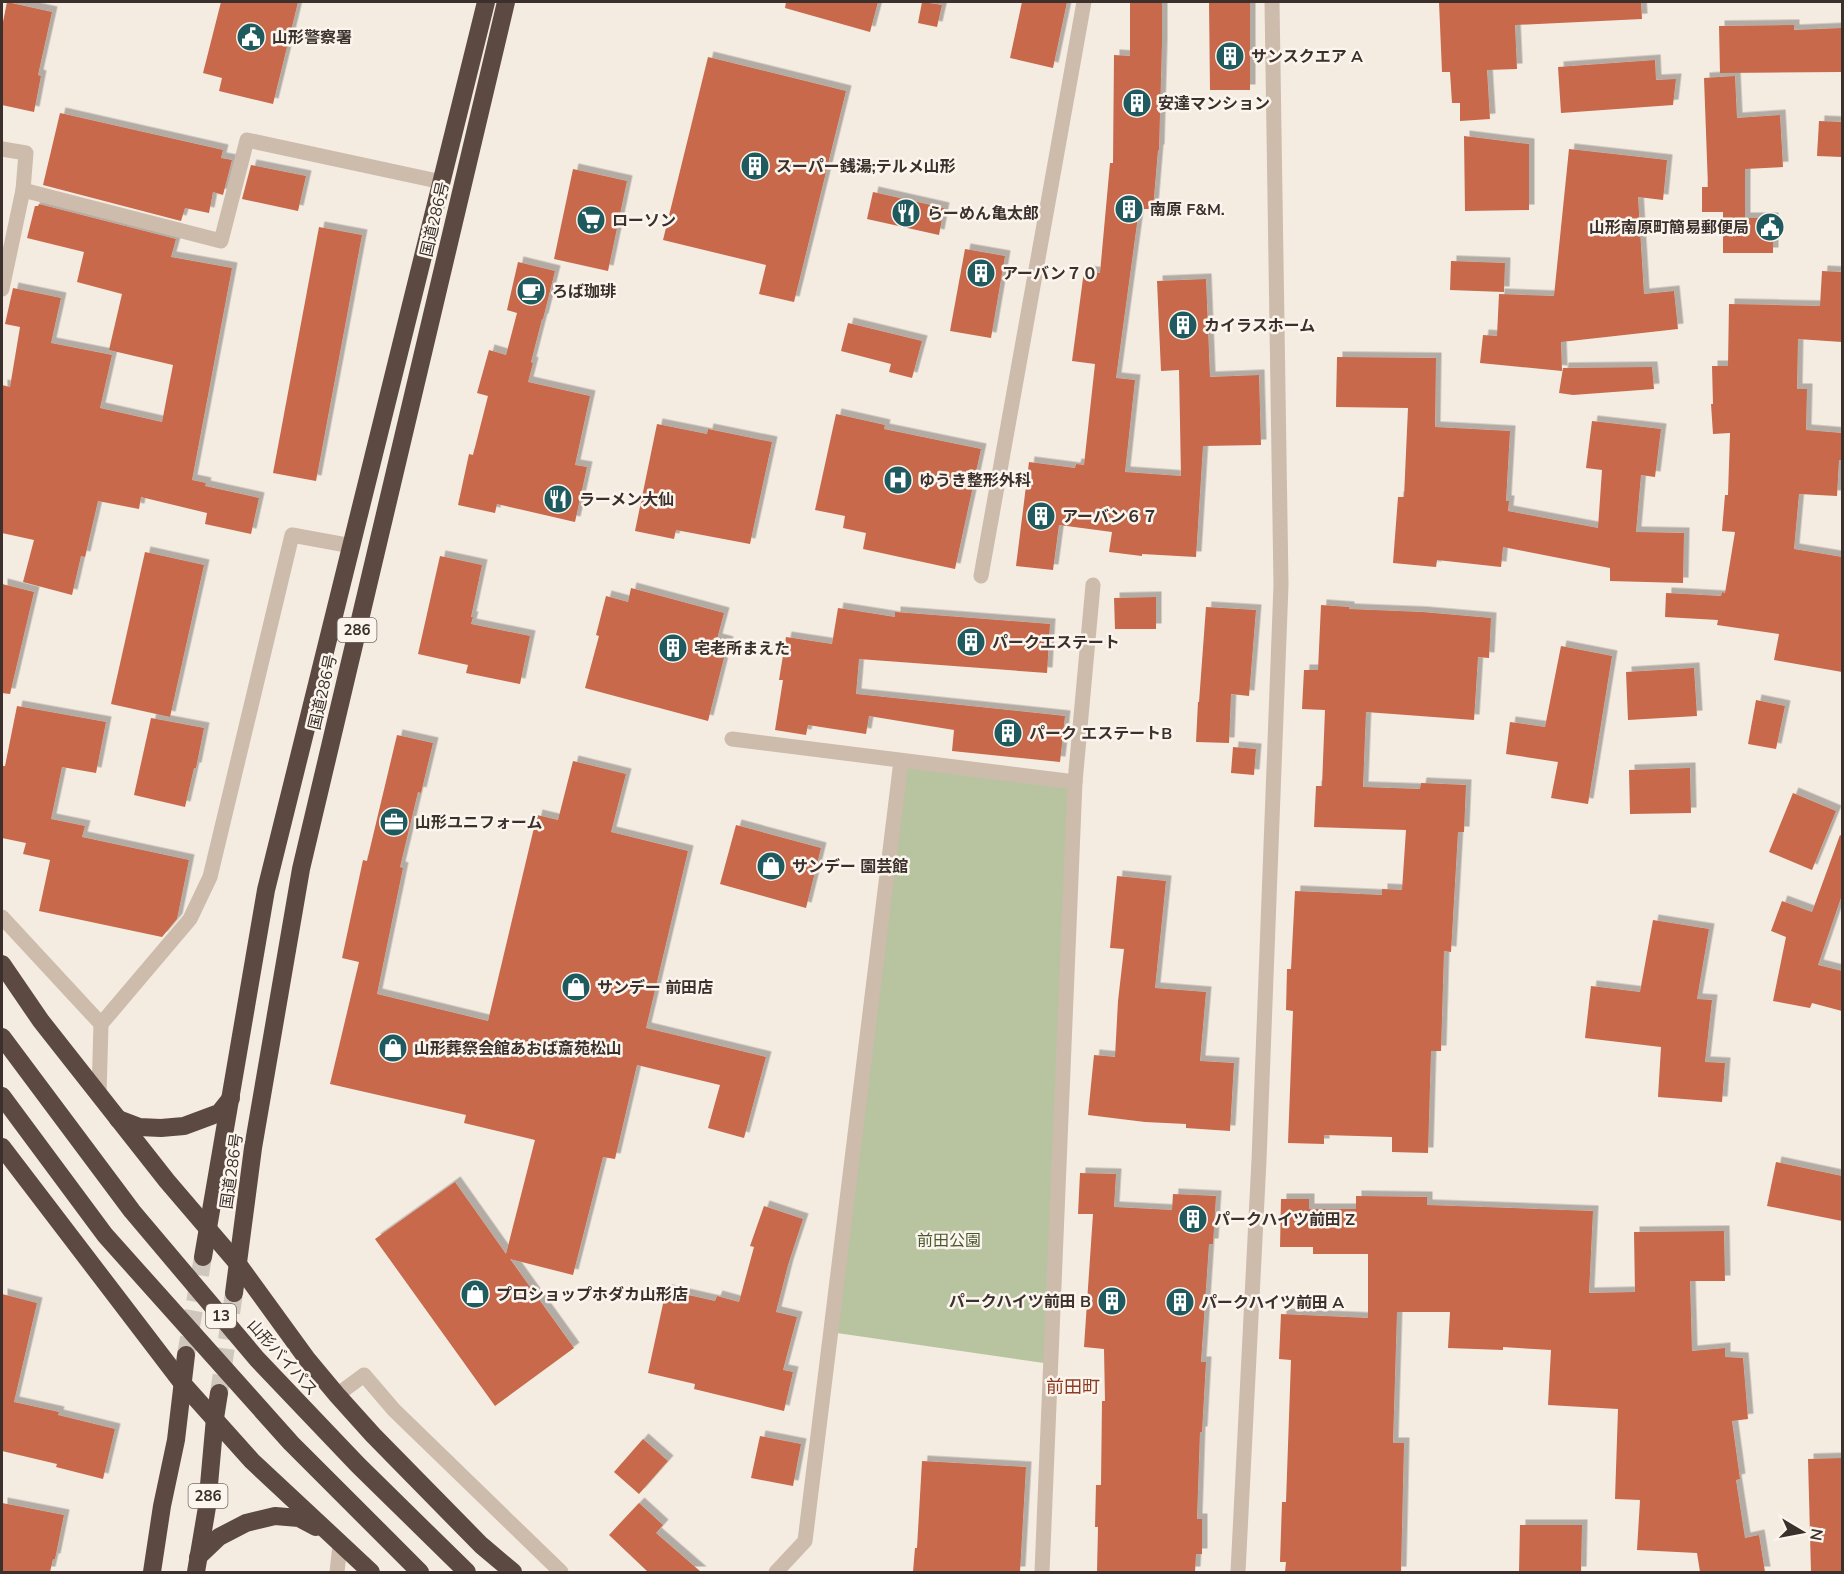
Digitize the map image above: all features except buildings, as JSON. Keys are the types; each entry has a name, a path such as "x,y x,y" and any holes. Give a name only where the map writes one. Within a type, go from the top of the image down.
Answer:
{"highway":[{"name":"国道286号","path":"203,1257 266,890 486,2"},
{"name":"国道286号","path":"234,1293 254,1148 301,869 506,2"},
{"path":"2,964 41,1021 167,1181 238,1264 307,1359 337,1395 481,1545 513,1572"},
{"name":"山形バイパス","path":"2,1036 132,1211 257,1359 358,1465 467,1572"},
{"name":"13","path":"2,1096 105,1235 291,1443 420,1572"},
{"path":"118,1119 139,1127 184,1126 219,1113 232,1096"},
{"path":"2,1147 183,1384 252,1461 371,1572"},
{"name":"286","path":"152,1572 162,1506 176,1440 186,1355"},
{"name":"286","path":"197,1565 207,1507 219,1393"},
{"path":"197,1565 219,1537 246,1523 275,1516 299,1518 326,1531"}],"street":[{"path":"981,576 1084,2"},
{"path":"1238,1572 1259,1160 1281,585 1272,2"},
{"path":"23,190 221,241 247,140 442,182"},
{"path":"2,149 26,153 23,190 2,289"},
{"path":"99,1094 101,1024 190,919 210,877 292,535 352,546"},
{"path":"1042,1572 1075,782 1093,585"},
{"path":"732,739 1075,782"},
{"path":"776,1572 805,1541 901,761"},
{"path":"2,917 101,1024"},
{"path":"337,1395 363,1375 394,1410 561,1572"},
{"path":"337,1572 340,1545"}],"green space":[{"name":"前田公園","path":"901,761 1075,782 1051,1364 830,1332"}],"tunnel":[{"path":"186,1355 203,1257"},
{"path":"219,1393 234,1293"}],"place":[{"name":"山形警察署","path":"251,37"},
{"name":"サンスクエア A","path":"1230,56"},
{"name":"安達マンション","path":"1137,103"},
{"name":"スーパー銭湯;テルメ山形","path":"755,166"},
{"name":"南原 F&M.","path":"1129,209"},
{"name":"らーめん亀太郎","path":"906,213"},
{"name":"ローソン","path":"591,220"},
{"name":"山形南原町簡易郵便局","path":"1770,227"},
{"name":"アーバン７０","path":"981,273"},
{"name":"ろば珈琲","path":"531,291"},
{"name":"カイラスホーム","path":"1183,325"},
{"name":"ゆうき整形外科","path":"898,480"},
{"name":"ラーメン大仙","path":"558,499"},
{"name":"アーバン６７","path":"1041,516"},
{"name":"パークエステート","path":"971,642"},
{"name":"宅老所まえた","path":"673,648"},
{"name":"パーク エステートB","path":"1008,733"},
{"name":"山形ユニフォーム","path":"394,822"},
{"name":"サンデー 園芸館","path":"771,866"},
{"name":"サンデー 前田店","path":"576,987"},
{"name":"山形葬祭会館あおば斎苑松山","path":"393,1048"},
{"name":"パークハイツ前田 Z","path":"1193,1219"},
{"name":"プロショップホダカ山形店","path":"475,1294"},
{"name":"パークハイツ前田 B","path":"1112,1301"},
{"name":"パークハイツ前田 A","path":"1180,1302"}],"district":[{"name":"前田町","path":"1073,1387"}]}
